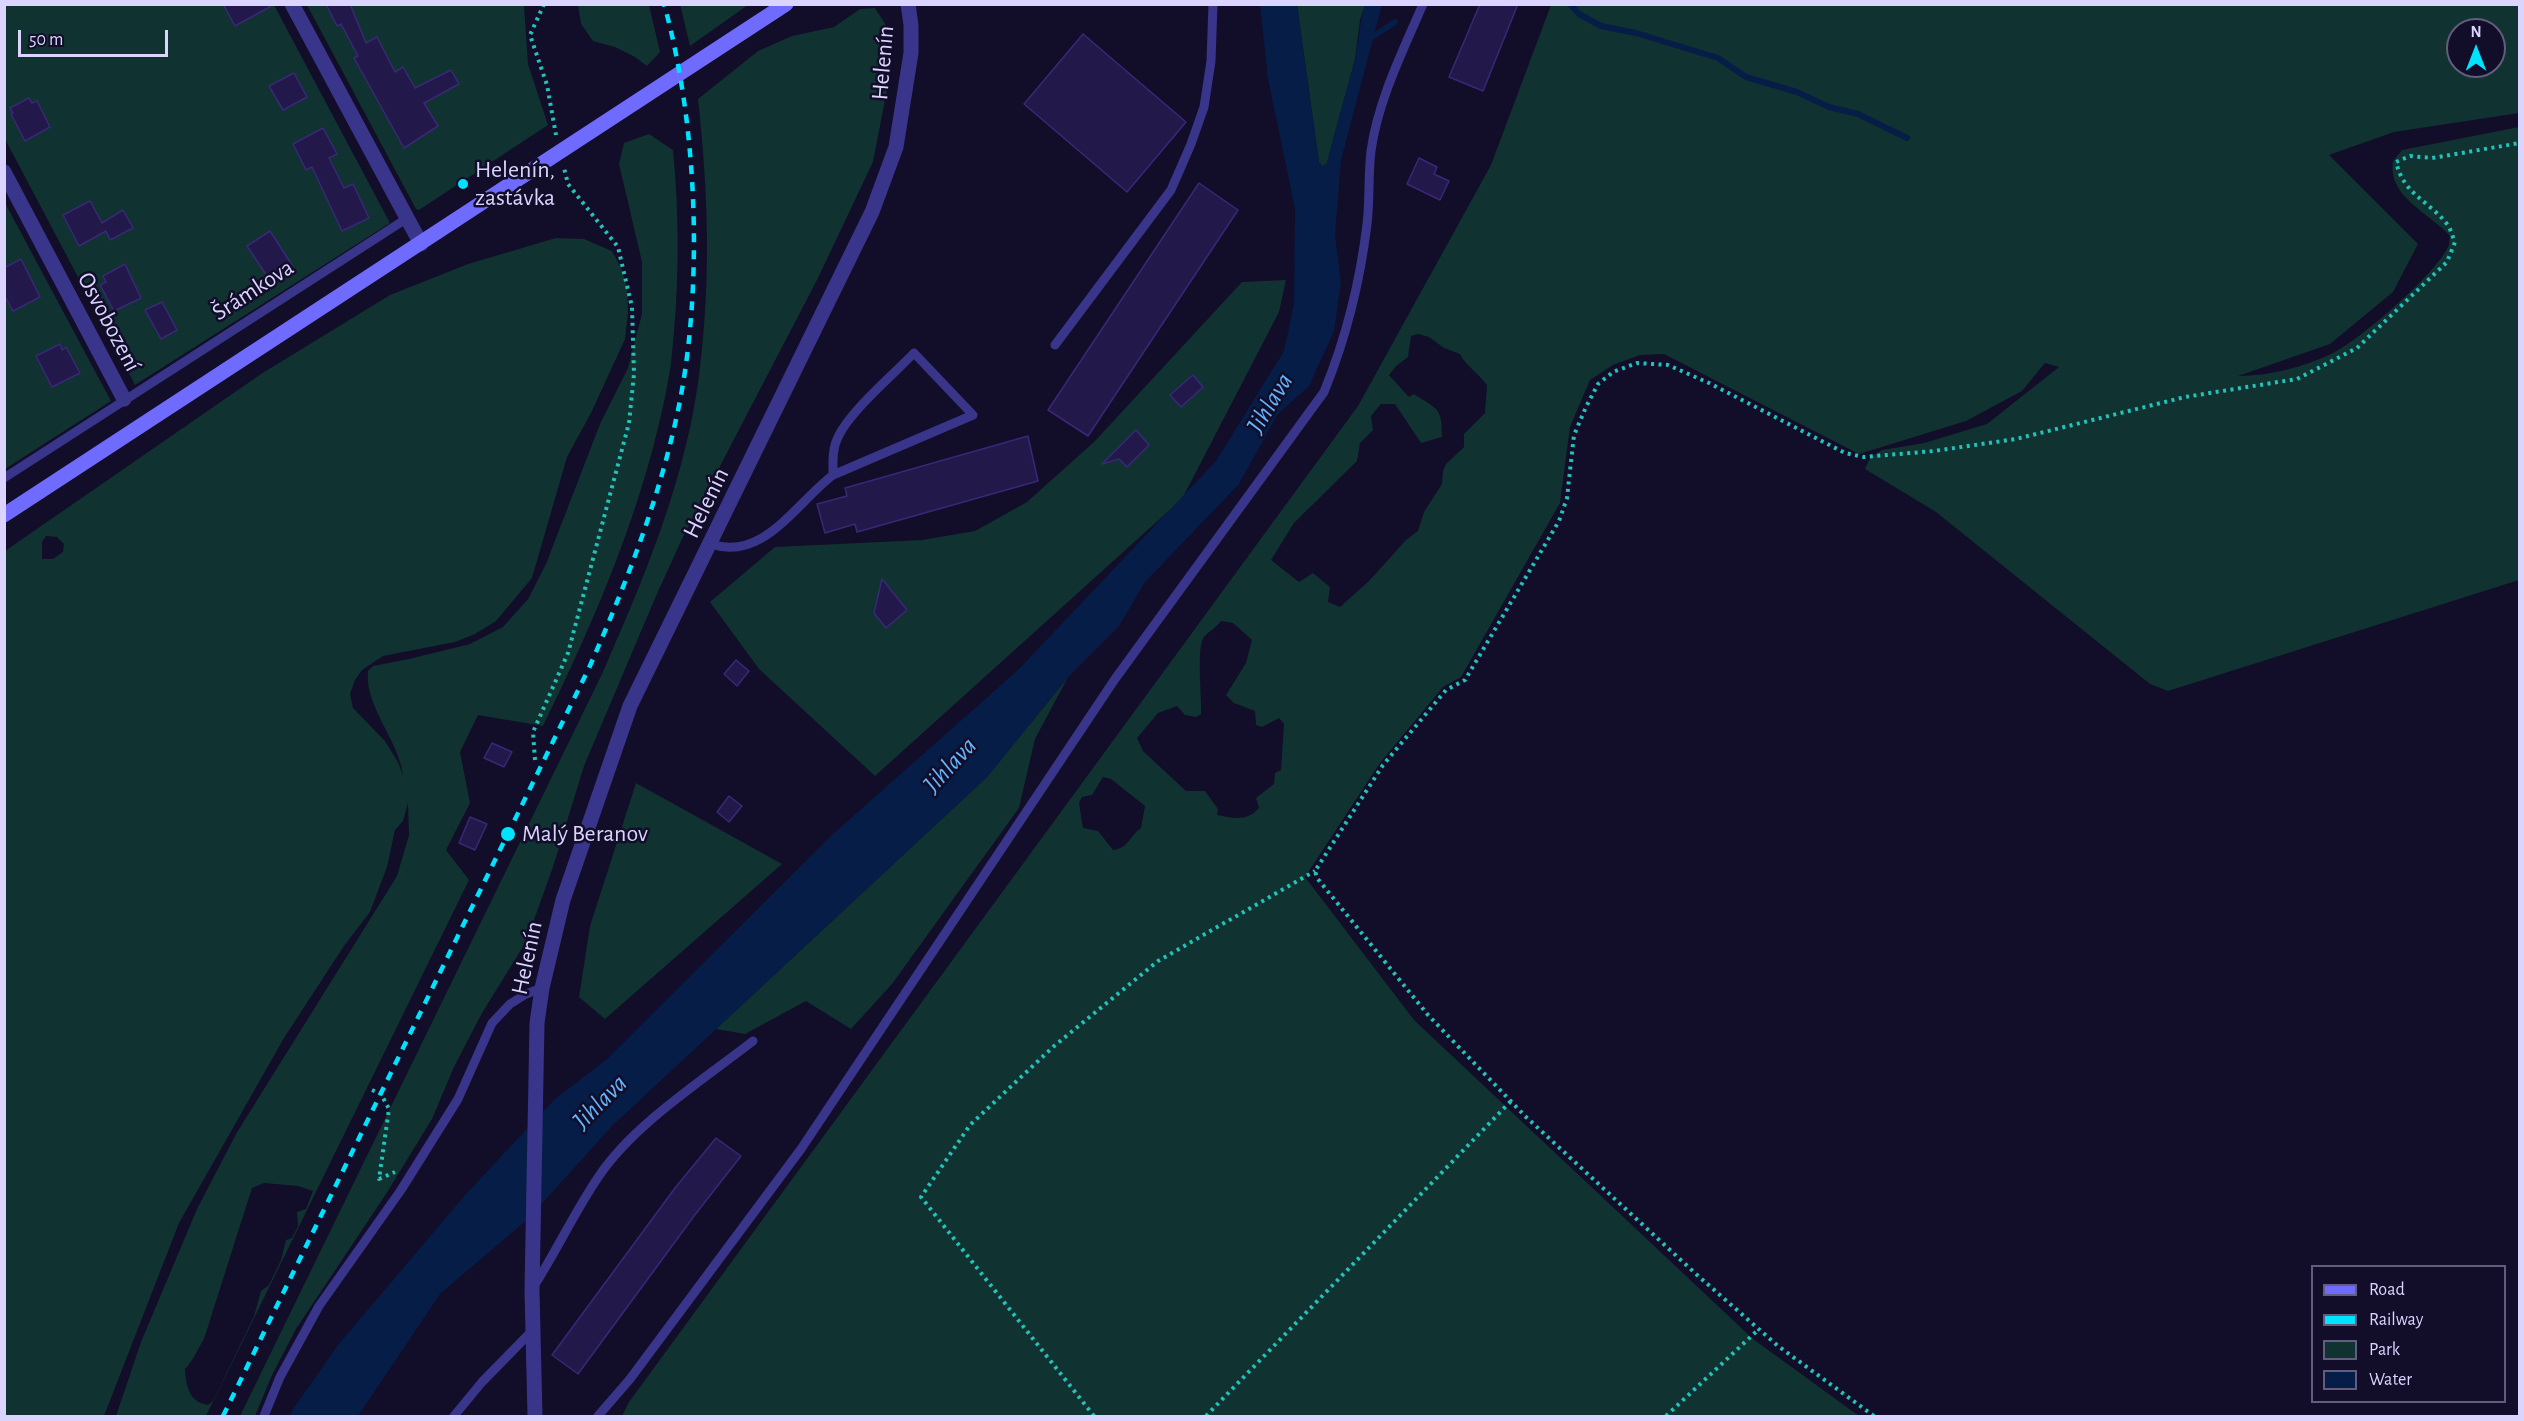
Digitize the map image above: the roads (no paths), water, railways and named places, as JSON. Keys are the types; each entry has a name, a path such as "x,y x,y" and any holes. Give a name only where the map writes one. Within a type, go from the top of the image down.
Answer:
{"main road":[{"path":"4,515 786,4"}],"street":[{"path":"292,4 420,244"},
{"name":"Helenín","path":"534,1416 532,1290 537,1023 542,988 563,900 630,706 872,212 896,147 911,53 908,5"},
{"name":"Osvobození","path":"4,172 124,399"}],"lane":[{"path":"1055,345 1171,190 1204,107 1211,61 1213,4"},
{"path":"598,1416 630,1379 801,1149 1115,679 1324,392 1339,354 1353,305 1367,224 1371,150 1385,97 1423,4"},
{"name":"Šrámkova","path":"124,399 406,219"},
{"path":"711,544 721,548 751,545 773,532 814,489 833,475 973,415 914,353 852,417 838,437 833,454 833,475"},
{"name":"Osvobození","path":"4,478 124,399"},
{"path":"264,1416 280,1377 319,1306 401,1191 458,1099 492,1023 510,1004 542,988"},
{"path":"532,1290 599,1175 618,1153 653,1118 753,1041"},
{"path":"454,1416 482,1382 532,1331"}],"water":[{"name":"Jihlava","path":"1260,5 1297,5 1319,162 1323,166 1327,163 1354,64 1365,5 1382,5 1341,160 1335,235 1341,283 1334,331 1309,386 1277,415 1239,484 1145,582 1119,626 1068,677 987,777 612,1126 529,1218 440,1294 358,1416 290,1416 338,1345 466,1194 555,1099 607,1059 833,834 1018,670 1216,461 1284,351 1294,304 1295,209 1268,79"}],"waterway":[{"path":"1570,4 1579,14 1601,26 1636,33 1718,58 1746,77 1797,92 1829,107 1858,114 1907,138"},
{"path":"1366,41 1395,22"}],"railway":[{"path":"223,1416 589,668 628,575 660,480 677,415 686,367 694,263 690,155 684,102 664,4"}],"place":[{"name":"Helenín, zastávka","path":"463,184"},
{"name":"Malý Beranov","path":"508,834"}]}
